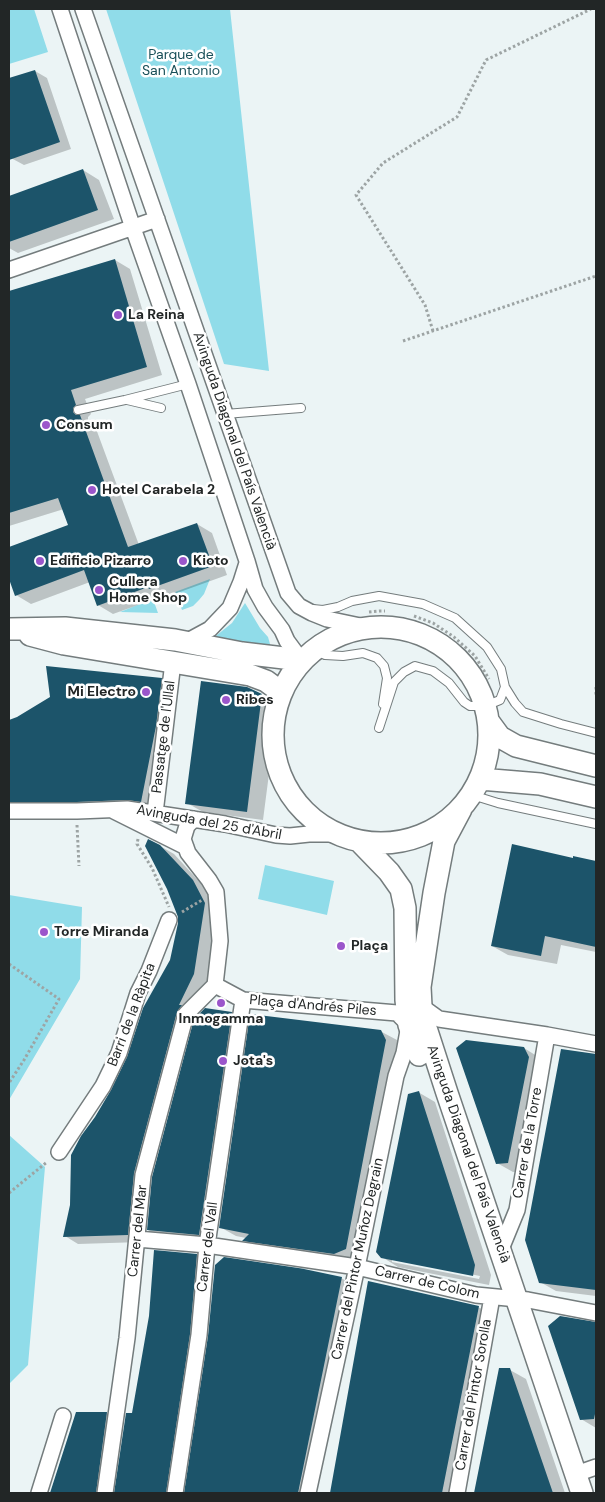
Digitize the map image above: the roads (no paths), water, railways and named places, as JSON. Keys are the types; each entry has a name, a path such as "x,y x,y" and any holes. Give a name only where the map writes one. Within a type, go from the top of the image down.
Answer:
{"street":[{"name":"Avinguda Diagonal del País Valencià","path":"60,9 133,228 188,384 255,589 265,607 282,630 287,641 308,655"},
{"name":"Avinguda Diagonal del País Valencià","path":"83,9 288,593 298,606 327,619 364,620"},
{"path":"9,270 157,219"},
{"name":"Avinguda Diagonal del País Valencià","path":"186,642 210,629 230,608 241,582 247,561"},
{"path":"596,766 516,746 500,738 491,709 473,677 453,653 426,636 364,620 347,632 329,639 308,655 290,676 281,692 273,725 275,758 287,789 308,815 336,834 359,841 381,844 418,837 444,823 471,794 540,784 596,797"},
{"path":"11,629 65,628 186,642 242,653 308,655"},
{"path":"11,629 64,644 250,675 266,681 281,692"},
{"name":"Passatge de l'Ullal","path":"155,813 173,662"},
{"name":"Avinguda Diagonal del País Valencià","path":"491,709 488,751 471,794 444,841 420,987 421,1006 428,1034 501,1249 503,1298"},
{"name":"Avinguda del 25 d'Abril","path":"9,811 77,812 127,809 225,824 276,835 336,834"},
{"name":"Avinguda del 25 d'Abril","path":"111,810 186,848"},
{"path":"194,819 187,826 183,839 188,853 216,892 220,941 215,985"},
{"name":"Avinguda Diagonal del País Valencià","path":"359,841 389,872 400,889 405,908 406,1000 409,1025 503,1298 576,1487"},
{"name":"Barri de la Ràpita","path":"59,1152 103,1086 119,1053 138,993 149,971 169,920"},
{"name":"Plaça d'Andrés Piles","path":"215,985 243,1000 397,1013 409,1025"},
{"name":"Carrer del Mar","path":"105,1493 127,1338 143,1175 186,1014 215,985"},
{"name":"Carrer del Vall","path":"175,1493 199,1334 208,1245 243,1000"},
{"path":"421,1006 439,1019 596,1044"},
{"name":"Carrer del Pintor Muñoz Degrain","path":"308,1493 396,1076 404,1053 409,1025"},
{"name":"Carrer de la Torre","path":"501,1249 517,1210 547,1035"},
{"name":"Carrer de Colom","path":"138,1239 208,1245 357,1267 476,1295 596,1313"},
{"name":"Carrer del Pintor Sorolla","path":"457,1493 503,1298"},
{"path":"39,1493 63,1416"},
{"path":"576,1487 596,1467"}],"lane":[{"path":"78,410 188,384"},
{"path":"125,400 161,408"},
{"path":"225,414 301,408"},
{"path":"303,608 323,610 338,607 352,601 379,596 423,604 455,618 487,647 501,669 505,687 523,712 596,733"},
{"path":"308,655 343,656 363,653 377,658 384,666 387,678 379,728 394,682 404,672 415,666 433,671 449,683 464,702 470,706 491,709 505,687"},
{"path":"471,794 498,803 596,824"}],"place":[{"name":"La Reina","path":"118,315"},
{"name":"Consum","path":"46,425"},
{"name":"Hotel Carabela 2","path":"92,490"},
{"name":"Edificio Pizarro","path":"40,561"},
{"name":"Kioto","path":"183,561"},
{"name":"Cullera Home Shop","path":"99,590"},
{"name":"Mi Electro","path":"146,692"},
{"name":"Ribes","path":"226,700"},
{"name":"Torre Miranda","path":"44,932"},
{"name":"Plaça","path":"341,946"},
{"name":"Inmogamma","path":"221,1003"},
{"name":"Jota's","path":"223,1061"}],"park label":[{"name":"Parque de San Antonio","path":"181,64"}]}
